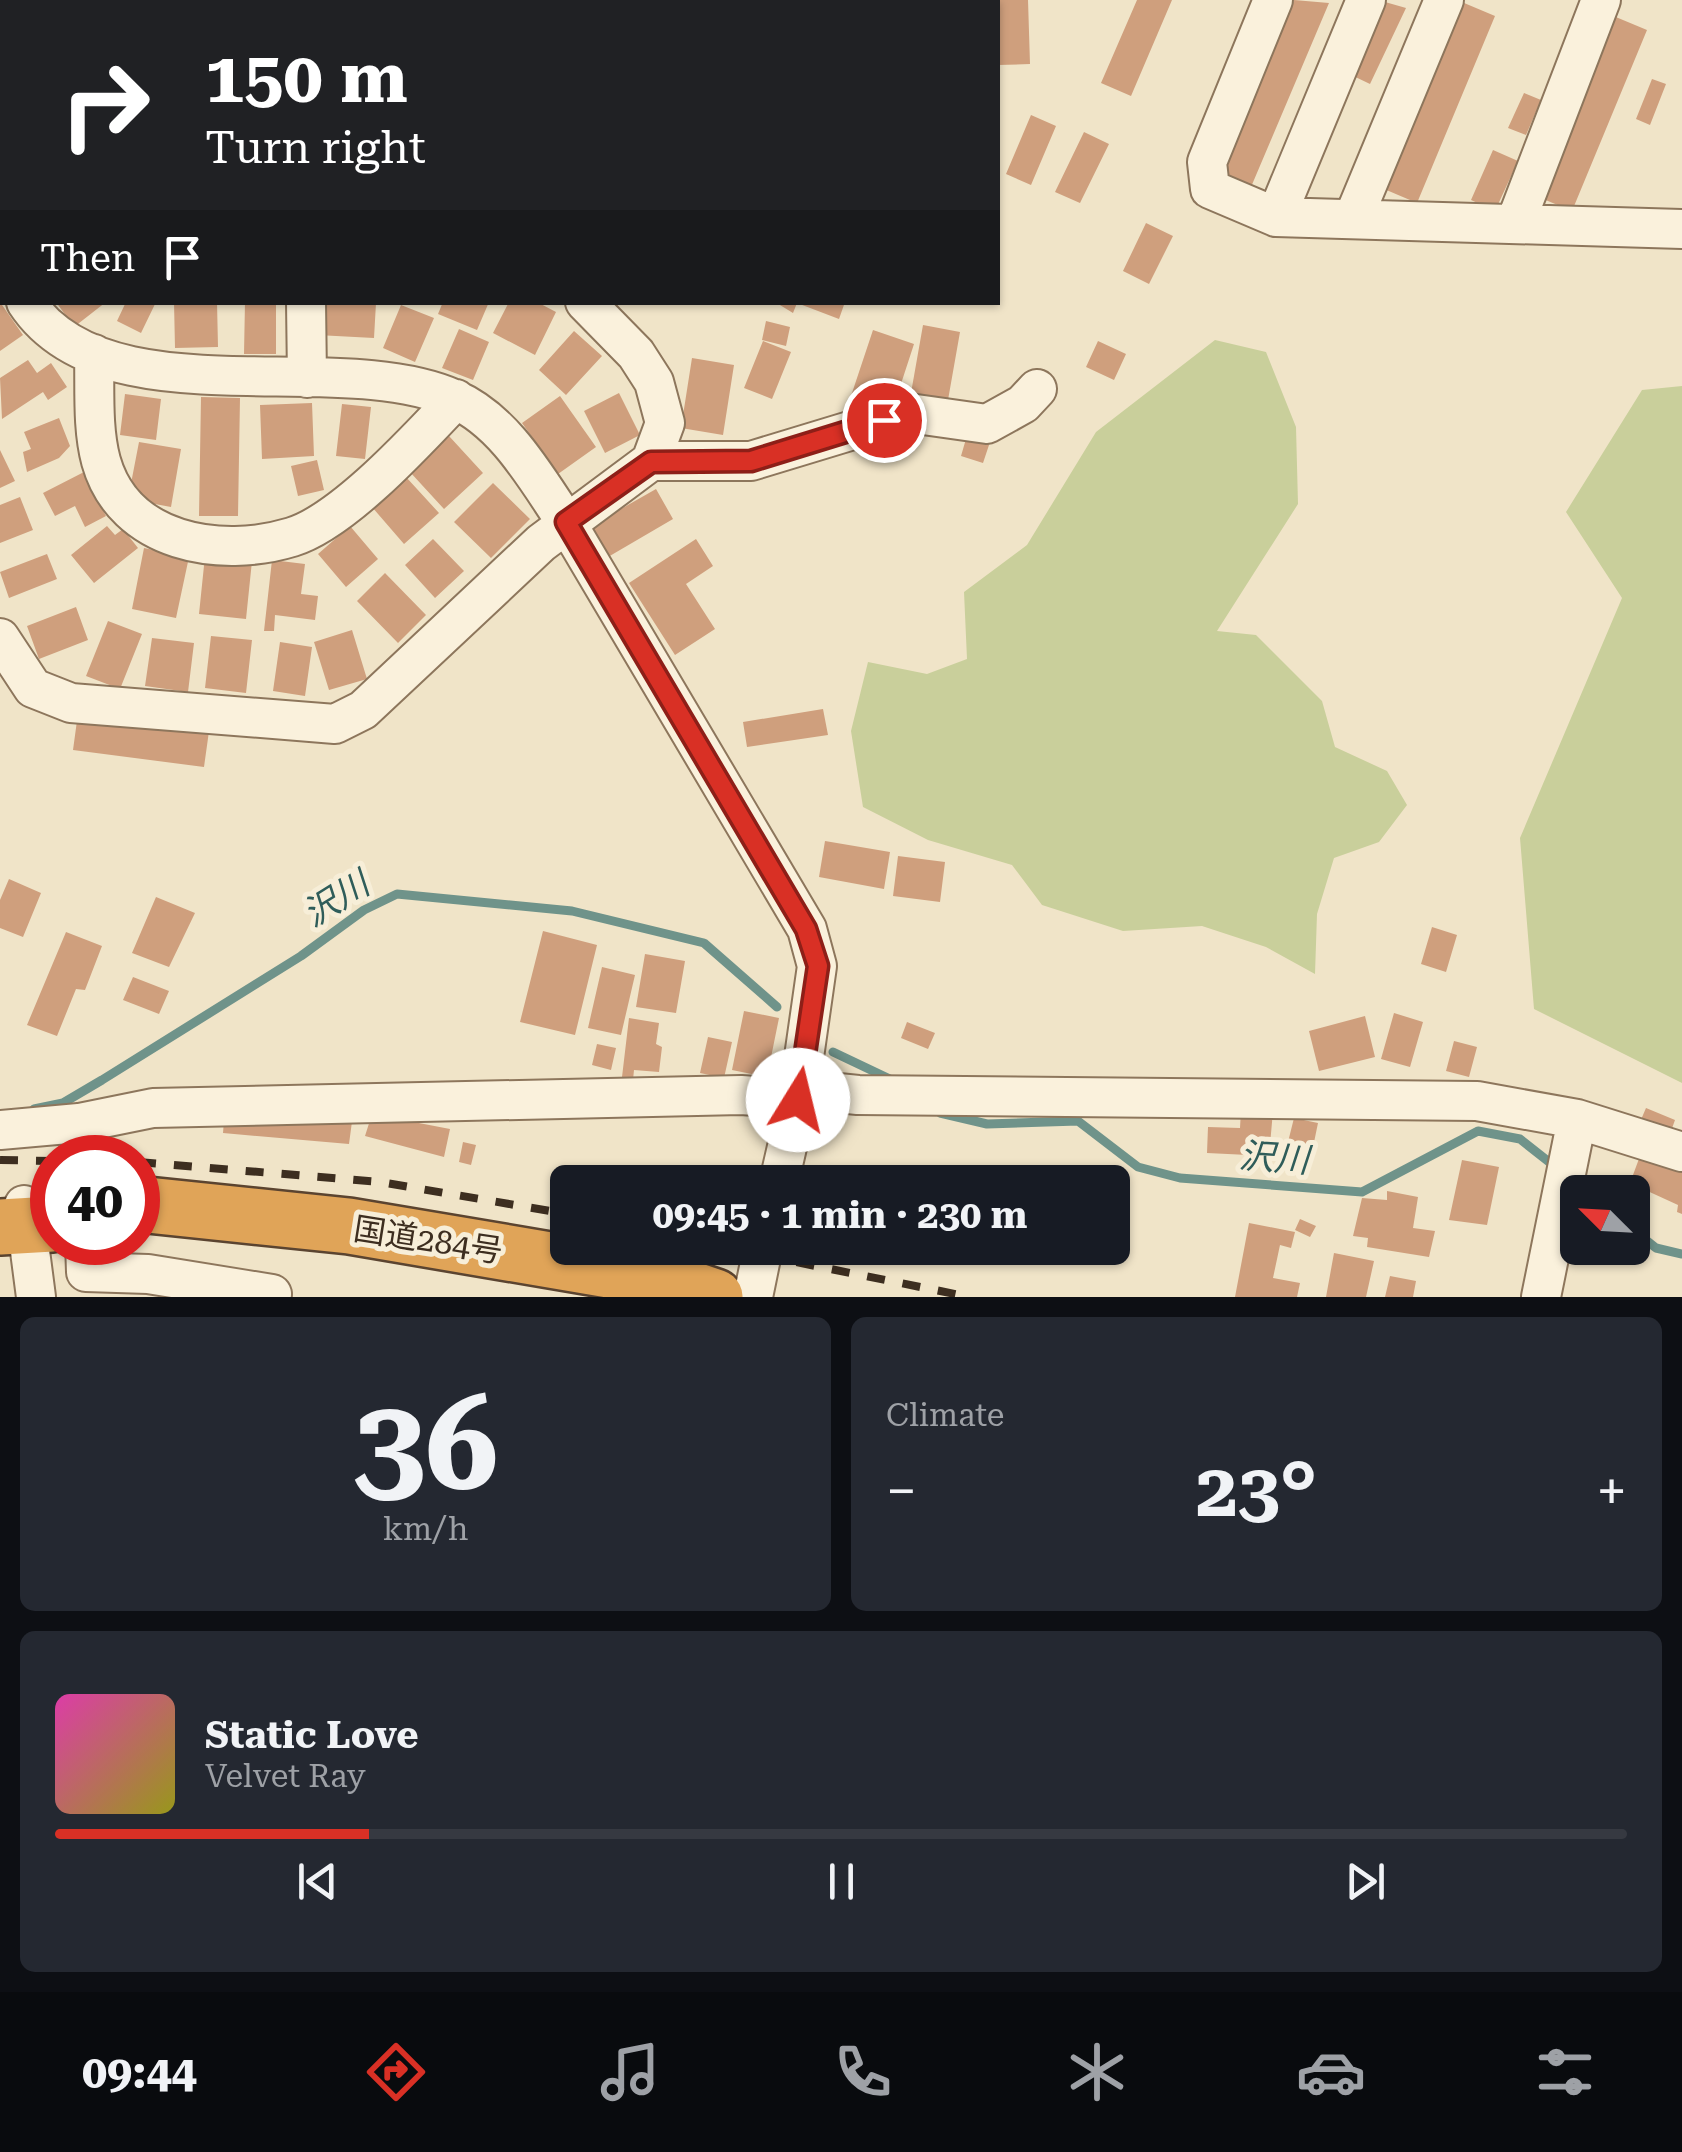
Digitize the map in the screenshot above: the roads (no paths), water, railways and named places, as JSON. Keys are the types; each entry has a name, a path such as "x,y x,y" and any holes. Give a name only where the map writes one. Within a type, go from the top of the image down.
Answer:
{"highway":[{"name":"国道284号","path":"160,1206 348,1226 645,1291"},
{"name":"国道284号","path":"160,1227 715,1297"}],"street":[{"path":"1273,0 1207,162 1210,189 1276,217 1514,224 1679,221"},
{"path":"1276,217 1366,0"},
{"path":"1353,219 1444,0"},
{"path":"1514,224 1601,0"},
{"path":"28,305 36,317 63,338 94,354 141,370 400,382 456,399 490,423 522,458 566,522 806,929 818,966 799,1094 782,1165"},
{"path":"306,305 307,378"},
{"path":"589,305 636,354 654,382 665,423 651,462"},
{"path":"94,354 101,462 118,497 145,526 181,541 230,544 294,536 333,512 399,458 456,399"},
{"path":"0,638 33,688 71,703 335,724 363,710 566,522 651,462 751,461 909,413 987,424 1023,404 1038,389"},
{"path":"0,1130 80,1123 153,1108 742,1094 1478,1101 1575,1134 1682,1152"},
{"path":"1541,1297 1575,1134"},
{"path":"23,1226 36,1297"},
{"path":"86,1265 86,1272 148,1274 272,1294"},
{"path":"752,1297 760,1265"}],"waterway":[{"name":"沢川","path":"34,1109 63,1103 102,1080 301,956 364,910 397,894 572,911 704,943 777,1007"},
{"name":"沢川","path":"833,1052 894,1081"},
{"name":"沢川","path":"940,1113 987,1124 1078,1121 1138,1167 1180,1178 1362,1192 1478,1131 1520,1139 1558,1169"},
{"name":"沢川","path":"1650,1243 1682,1254"}],"railway":[{"path":"0,1160 30,1161"},
{"path":"160,1164 380,1182 550,1211"},
{"path":"811,1265 970,1297"}]}
